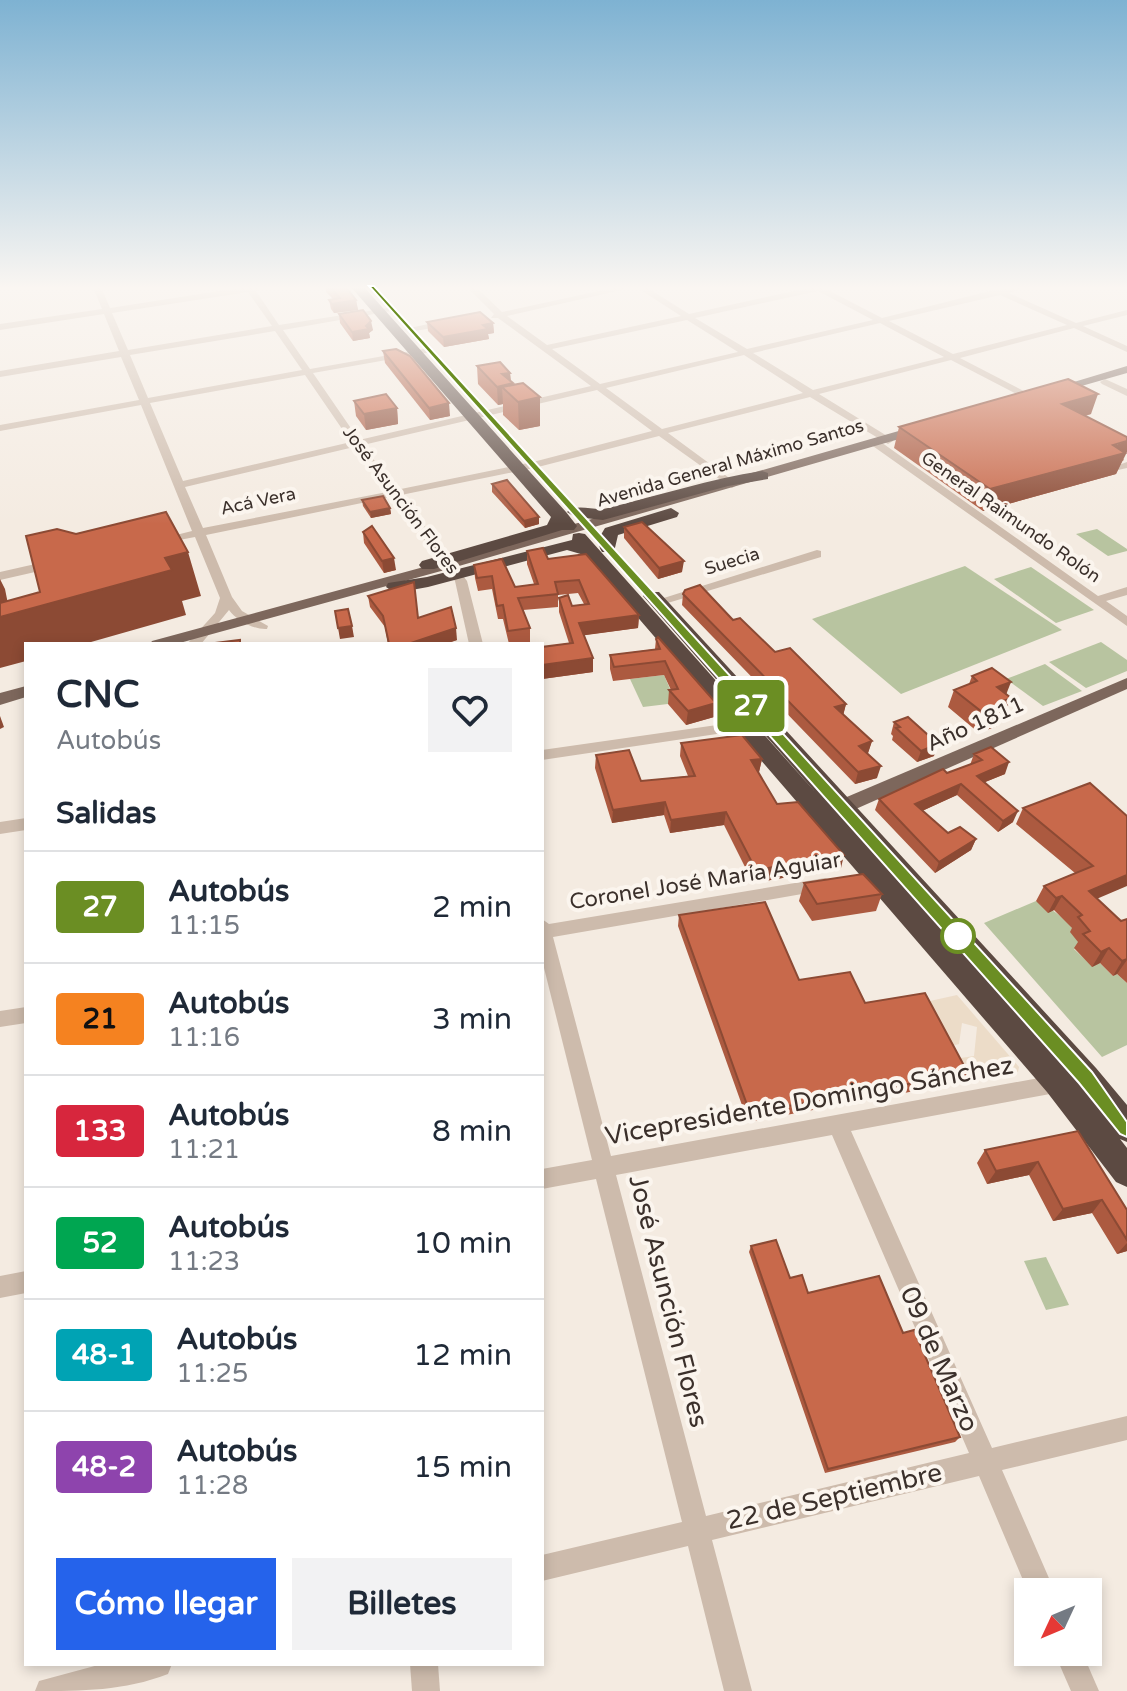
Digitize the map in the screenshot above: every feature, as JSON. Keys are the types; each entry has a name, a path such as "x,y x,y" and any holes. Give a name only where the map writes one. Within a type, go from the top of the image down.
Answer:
{"highway":[{"path":"433,366 755,724 842,807 1072,1080 1127,1172"},
{"path":"392,584 449,568 567,544 603,515 730,483 765,478"},
{"path":"449,568 553,529 559,523 583,531 608,534 742,492 765,478"},
{"path":"583,531 657,602 755,724 854,880 1127,1128"}],"main road":[{"path":"1026,402 1127,369"},
{"path":"1026,402 1127,376"},
{"name":"Avenida General Máximo Santos","path":"449,568 939,427"},
{"name":"Avenida General Máximo Santos","path":"710,494 730,483"},
{"path":"197,640 392,584"},
{"path":"0,688 24,682"},
{"name":"Año 1811","path":"842,807 1127,683"},
{"path":"0,699 24,692"}],"street":[{"path":"0,374 50,366"},
{"path":"129,366 147,402 226,598 254,623"},
{"name":"José Asunción Flores","path":"303,366 461,581 476,642"},
{"path":"0,428 341,366"},
{"path":"569,366 730,483"},
{"path":"181,485 686,366"},
{"name":"General Raimundo Rolón","path":"767,366 883,443 1127,622"},
{"name":"Acá Vera","path":"141,545 525,466 663,434 920,366"},
{"path":"964,366 1026,402"},
{"path":"1105,382 1127,393"},
{"name":"Suecia","path":"657,602 817,554"},
{"path":"0,576 64,562"},
{"path":"1096,600 1127,591"},
{"path":"197,640 221,614 226,598"},
{"path":"544,755 755,724"},
{"path":"0,828 24,824"},
{"name":"Coronel José María Aguiar","path":"544,930 854,880"},
{"name":"José Asunción Flores","path":"544,938 738,1691"},
{"path":"0,1019 24,1015"},
{"name":"Vicepresidente Domingo Sánchez","path":"544,1179 1072,1080"},
{"name":"09 de Marzo","path":"838,1125 1036,1578"},
{"path":"0,1287 24,1282"},
{"name":"22 de Septiembre","path":"544,1567 1127,1428"},
{"path":"49,1691 125,1676 152,1666"},
{"path":"424,1666 426,1691"},
{"path":"1074,1666 1085,1691"}],"green space":[{"path":"1097,529 1127,551 1108,556 1076,534"},
{"path":"965,566 1062,630 901,694 812,619"},
{"path":"1031,567 1094,610 1056,623 994,579"},
{"path":"1101,642 1127,660 1127,671 1086,688 1049,662"},
{"path":"1045,664 1082,691 1043,706 1006,679"},
{"path":"664,675 676,703 643,707 630,679"},
{"path":"1036,901 1069,924 1081,945 1074,949 1092,966 1100,963 1113,976 1117,974 1127,983 1127,1045 1102,1057 984,923"},
{"path":"1046,1257 1069,1305 1046,1310 1024,1261"}],"shaded area":[{"path":"957,995 1019,1067 1018,1072 963,1082 921,1003","holes":["962,1023 977,1027 974,1056 954,1059 948,1047 959,1044"]}],"building":[{"path":"395,366 418,366 449,403 429,408"},
{"path":"477,366 504,366 510,373 502,374 513,383 497,387"},
{"path":"1068,379 1098,394 1062,404 1127,437 1127,441 1113,445 1125,453 990,489 899,427"},
{"path":"523,383 540,397 518,402 502,387"},
{"path":"386,394 397,408 364,414 354,401"},
{"path":"507,480 539,517 524,521 492,484"},
{"path":"383,496 390,508 370,512 362,500"},
{"path":"166,512 188,552 165,558 172,570 0,617 0,603 40,592 26,536 57,529 76,534"},
{"path":"642,522 684,561 659,568 624,527"},
{"path":"372,526 394,558 382,561 363,532"},
{"path":"543,548 548,559 586,554 639,615 579,623 593,658 544,665 544,647 573,643 559,598 568,595 572,606 589,604 579,580 555,582 558,594 518,598 530,628 508,631 503,605 497,606 492,576 477,578 474,565 502,559 515,587 538,584 527,551"},
{"path":"414,582 418,618 451,607 456,628 414,642 389,642 383,616 368,596"},
{"path":"700,585 733,620 740,618 775,652 790,648 846,704 835,707 872,741 859,746 881,766 858,772 683,594 685,590"},
{"path":"348,609 352,626 338,628 335,611"},
{"path":"658,637 716,703 688,711 669,690 678,689 665,661 614,667 610,655 660,649"},
{"path":"992,668 1011,682 997,687 1011,698 998,703 1004,708 986,715 954,690 977,681 972,676"},
{"path":"908,717 938,744 921,751 896,728 900,727 894,722"},
{"path":"742,735 762,759 751,760 777,804 798,802 844,855 756,870 726,812 671,820 665,802 613,810 596,755 629,750 641,781 695,776 681,743"},
{"path":"991,747 1009,762 977,776 1018,811 1003,821 961,784 915,804 948,833 960,827 976,839 939,862 879,799 943,769 947,773 982,760 974,754"},
{"path":"1090,783 1127,816 1127,875 1089,891 1121,921 1127,919 1127,959 1122,961 1109,948 1101,952 1083,934 1090,931 1078,917 1082,915 1062,896 1056,898 1044,886 1093,866 1023,808"},
{"path":"863,874 882,894 817,904 804,883"},
{"path":"765,902 799,980 850,972 865,1003 925,993 968,1073 750,1113 679,915"},
{"path":"1078,1131 1127,1210 1127,1240 1102,1200 1063,1209 1038,1162 996,1171 985,1150"},
{"path":"776,1240 790,1278 802,1275 808,1293 879,1276 903,1333 914,1330 960,1437 828,1469 751,1246"}],"bus line":[{"name":"27","path":"441,366 534,465 1086,1077 1127,1128"}]}
